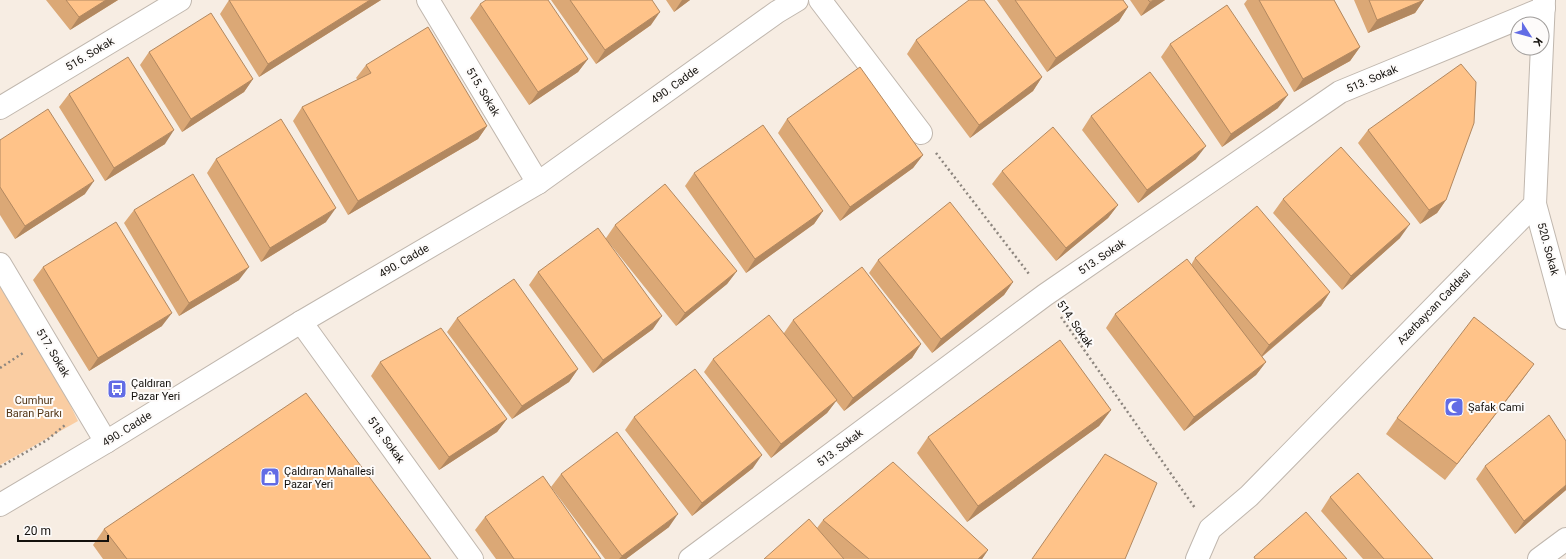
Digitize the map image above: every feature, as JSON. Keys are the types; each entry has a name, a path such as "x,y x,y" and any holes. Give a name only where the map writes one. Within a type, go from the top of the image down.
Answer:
{"street":[{"name":"516. Sokak","path":"0,108 180,0"},
{"name":"515. Sokak","path":"428,0 538,183"},
{"name":"490. Cadde","path":"0,505 106,442 301,322 538,183 773,6 797,0"},
{"path":"820,0 921,133"},
{"path":"1535,204 1544,4"},
{"name":"513. Sokak","path":"690,559 1045,295 1340,92 1544,4"},
{"name":"520. Sokak","path":"1535,204 1566,318"},
{"name":"Azerbaycan Caddesi","path":"1198,559 1210,529 1249,496 1535,204"},
{"name":"517. Sokak","path":"0,264 106,442"},
{"name":"518. Sokak","path":"301,322 472,559"},
{"path":"1539,559 1566,539"}],"path":[{"name":"514. Sokak","path":"921,133 1045,295 1210,529"},
{"path":"0,368 28,349"},
{"path":"0,466 47,440 67,422"}],"green space":[{"name":"Cumhur Baran Parkı","path":"0,261 78,421 0,465"}],"building":[{"path":"66,0 106,0 79,17"},
{"path":"229,0 370,0 268,64"},
{"path":"486,0 548,0 588,59 538,92 480,4"},
{"path":"570,0 652,0 660,12 605,50"},
{"path":"969,0 984,0 1042,77 979,125 916,40"},
{"path":"1015,0 1123,0 1128,7 1056,58"},
{"path":"1259,0 1334,0 1360,47 1303,79"},
{"path":"1369,0 1424,0 1377,20"},
{"path":"1227,5 1288,95 1231,134 1170,44"},
{"path":"211,13 253,79 191,119 149,52"},
{"path":"428,27 487,126 358,201 302,107 371,73 366,65"},
{"path":"128,57 174,130 114,168 69,94"},
{"path":"1461,64 1476,82 1474,123 1446,200 1429,210 1368,130"},
{"path":"860,67 923,155 850,207 787,119"},
{"path":"1150,72 1206,146 1147,190 1091,116"},
{"path":"48,109 94,181 25,226 0,187 0,140"},
{"path":"281,119 336,208 270,248 216,159"},
{"path":"763,125 823,211 755,259 694,173"},
{"path":"1053,127 1118,205 1066,248 1002,171"},
{"path":"1341,147 1410,224 1351,276 1283,199"},
{"path":"193,174 249,267 189,303 134,210"},
{"path":"665,184 737,271 685,313 615,225"},
{"path":"950,202 1013,282 941,339 878,260"},
{"path":"1257,206 1330,292 1269,345 1195,258"},
{"path":"116,222 172,313 98,358 43,267"},
{"path":"598,228 662,316 603,360 538,272"},
{"path":"1187,259 1266,362 1194,417 1115,314"},
{"path":"862,267 921,344 853,398 793,320"},
{"path":"514,279 578,369 522,406 457,318"},
{"path":"769,315 837,400 781,444 713,359"},
{"name":"Şafak Cami","path":"1474,317 1534,364 1457,464 1397,418"},
{"path":"441,328 507,419 449,457 380,362"},
{"path":"1060,340 1111,410 978,506 928,437"},
{"path":"695,369 762,455 702,503 634,417"},
{"name":"Çaldıran Mahallesi Pazar Yeri","path":"306,393 431,559 127,559 104,529"},
{"path":"1549,415 1566,441 1566,485 1524,521 1485,466"},
{"path":"617,432 678,514 622,556 561,474"},
{"path":"1105,454 1157,483 1125,559 1032,559"},
{"path":"893,462 988,550 978,559 869,559 823,520"},
{"path":"1358,473 1433,559 1384,559 1330,497"},
{"path":"543,476 601,559 514,559 485,517"},
{"path":"1306,512 1347,559 1255,559 1254,557"},
{"path":"809,519 844,559 764,559"}],"place":[{"name":"Çaldıran Pazar Yeri","path":"117,389"},
{"name":"Şafak Cami","path":"1454,407"},
{"name":"Çaldıran Mahallesi Pazar Yeri","path":"270,477"}]}
